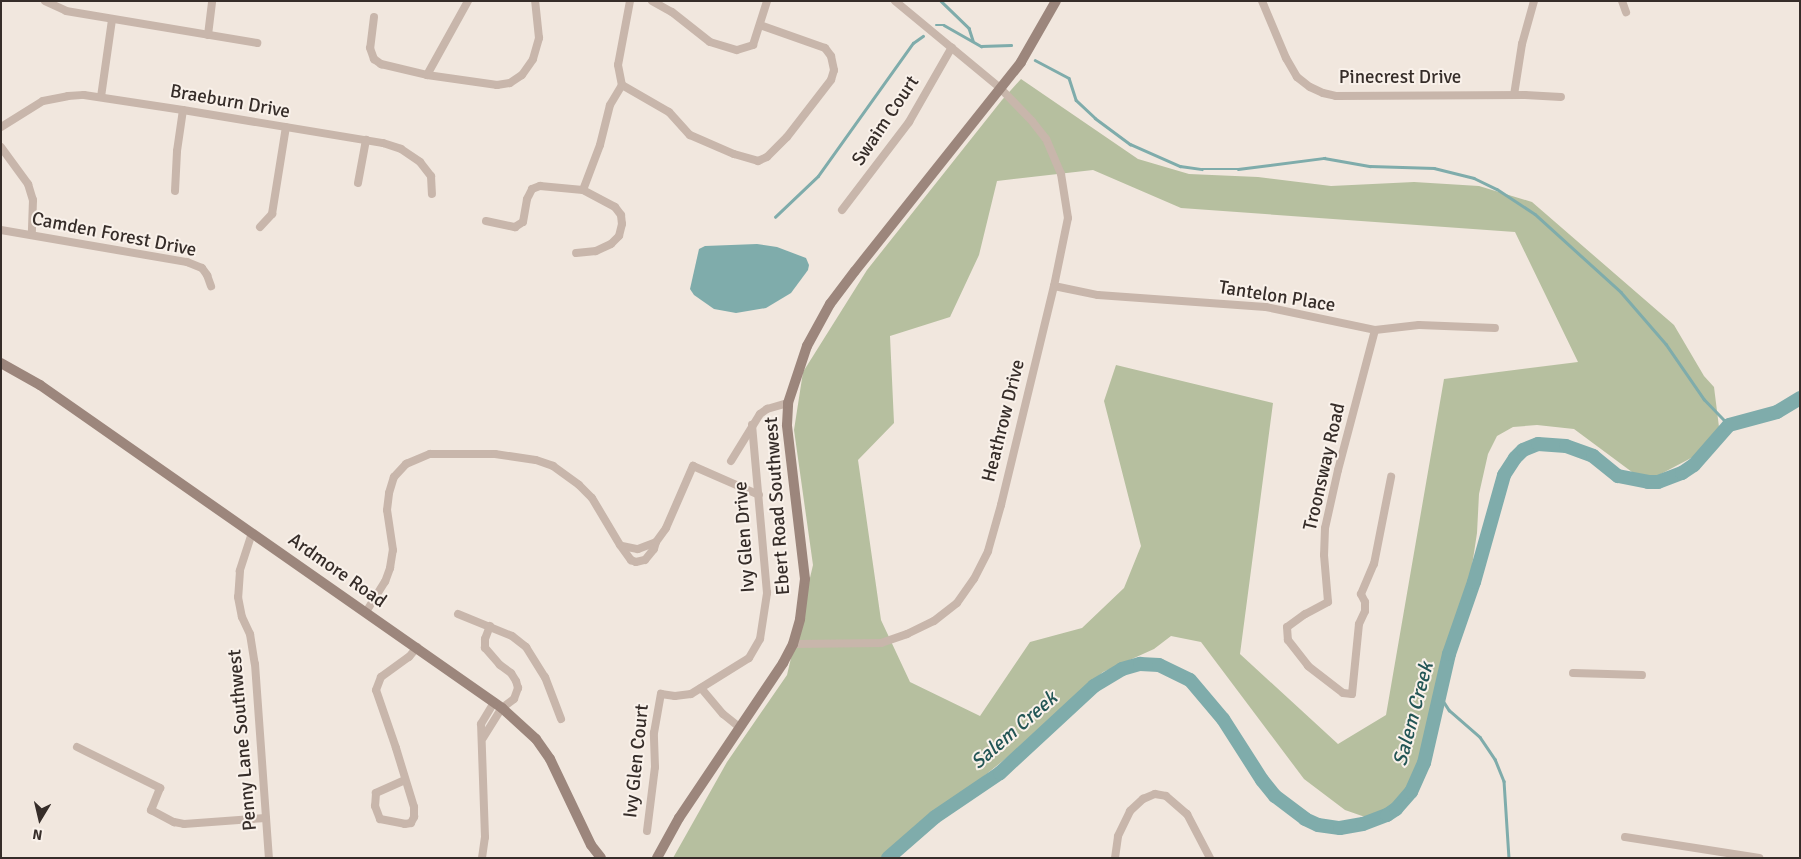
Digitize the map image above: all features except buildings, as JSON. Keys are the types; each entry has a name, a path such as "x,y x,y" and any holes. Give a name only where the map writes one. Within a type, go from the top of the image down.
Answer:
{"main road":[{"name":"Ebert Road Southwest","path":"657,858 678,818 783,663 793,644 803,606 805,579 787,425 788,403 807,346 830,304 1020,62 1056,1"},
{"name":"Ardmore Road","path":"1,363 40,385 498,705 536,739 550,759 591,845 601,858"}],"street":[{"path":"45,1 66,11 257,43"},
{"path":"208,36 212,1"},
{"path":"427,75 468,1"},
{"path":"374,17 370,48 374,59 381,64 427,75 483,84 510,83 522,75 533,59 539,38 535,1"},
{"path":"583,190 600,145 610,105 622,85 618,65 630,1"},
{"path":"652,1 672,12 710,42 733,50 753,45 767,1"},
{"name":"Heathrow Drive","path":"793,644 880,643 907,634 934,621 958,604 974,580 988,551 1054,286 1068,218 1061,174 1046,139 1032,120 976,66 895,1"},
{"name":"Pinecrest Drive","path":"1262,1 1286,58 1297,77 1310,87 1323,93 1336,96 1514,95 1562,97"},
{"path":"1514,95 1522,44 1534,1"},
{"path":"1622,1 1626,12"},
{"path":"101,97 112,20"},
{"path":"622,85 669,112 690,134 734,154 751,160 761,160 775,150 813,105 831,80 834,70 831,57 824,48 760,25"},
{"name":"Swaim Court","path":"842,210 909,122 952,47"},
{"name":"Braeburn Drive","path":"1,127 43,102 76,96 101,97 366,140 401,149 420,162 431,176 432,194"},
{"path":"175,191 177,151 183,110"},
{"path":"260,227 272,214 286,128"},
{"path":"358,184 366,140"},
{"path":"1,147 28,184 34,200 32,235"},
{"path":"486,221 515,227 523,222 527,199 532,189 540,186 583,190 615,207 621,214 622,224 619,236 611,244 596,251 576,253"},
{"name":"Camden Forest Drive","path":"1,230 195,264 207,275 211,286"},
{"name":"Tantelon Place","path":"1054,286 1098,295 1266,307 1375,330 1419,325 1495,328"},
{"name":"Troonsway Road","path":"1375,330 1338,470 1325,528 1324,555 1328,602 1305,614 1287,627 1288,640 1308,666 1344,694 1352,694 1360,624 1366,611 1365,602 1360,594 1374,564 1391,477"},
{"path":"752,425 767,409 788,403"},
{"name":"Ivy Glen Drive","path":"731,461 752,425"},
{"name":"Ivy Glen Drive","path":"661,694 683,695 701,688 749,658 760,639 767,593 752,425"},
{"path":"366,612 385,582 390,568 393,550 387,510 389,493 394,477 406,464 430,454 495,454 536,460 552,466 579,485 592,498 631,560 641,563 654,550 656,542 666,528 693,466 759,495"},
{"name":"Penny Lane Southwest","path":"252,533 240,572 238,597 242,617 250,634 255,664 269,858"},
{"path":"620,545 627,549 638,549 656,542"},
{"path":"458,614 512,636 532,655 545,677 561,720"},
{"path":"482,858 485,837 483,738 481,724 498,705 514,699 518,688 511,673 485,648 485,639 490,626"},
{"path":"405,780 376,793 375,806 380,819 398,824 411,823 414,807 376,690 381,677 409,657 417,647"},
{"path":"1573,673 1642,675"},
{"path":"701,688 723,714 739,727"},
{"name":"Ivy Glen Court","path":"647,831 655,767 654,733 661,694"},
{"path":"77,747 160,788 151,810 174,822 184,824 266,818"},
{"path":"1115,858 1118,836 1130,812 1143,799 1155,794 1166,796 1187,814 1210,858"},
{"path":"1625,837 1704,854 1759,858"}],"green space":[{"path":"1021,79 1138,159 1189,174 1258,177 1331,186 1414,182 1479,186 1532,202 1674,325 1704,376 1714,387 1719,427 1693,457 1657,476 1636,475 1574,429 1537,425 1513,427 1497,436 1488,454 1479,494 1477,533 1470,579 1448,645 1418,761 1407,791 1390,808 1365,817 1345,810 1304,779 1201,642 1171,636 1154,649 1103,672 1062,707 1030,739 882,858 673,858 727,762 787,675 813,565 794,430 803,372 867,270 1002,100","holes":["1093,170 1181,208 1515,232 1578,362 1444,379 1386,715 1338,744 1240,654 1273,403 1116,365 1104,401 1141,546 1124,588 1082,628 1030,642 980,716 910,682 881,620 858,460 894,423 890,336 950,317 979,255 997,181"]}],"water":[{"path":"757,244 777,247 806,258 809,265 808,270 791,293 766,308 736,313 714,309 694,295 690,289 699,249 705,246"}],"waterway":[{"path":"941,1 969,28 973,40"},
{"path":"936,25 944,25 981,46 1011,45"},
{"path":"775,217 818,176 913,43 923,36"},
{"path":"1035,60 1069,78 1076,100 1095,118 1130,144 1180,166 1202,169 1238,169 1324,158 1370,166 1434,168 1474,178 1497,189 1535,214 1621,292 1666,344 1704,399 1729,425"},
{"name":"Salem Creek","path":"888,858 935,817 1000,773 1094,686 1122,669 1140,664 1159,665 1190,680 1223,719 1262,780 1275,796 1305,819 1318,825 1340,828 1363,824 1387,815 1396,809 1411,792 1424,763 1449,654 1474,582 1504,475 1515,458 1523,450 1538,444 1566,446 1593,456 1618,476 1658,482 1682,473 1694,465 1729,425 1777,412 1800,398"},
{"path":"1440,696 1449,710 1480,737 1495,759 1504,781 1509,858"}]}
